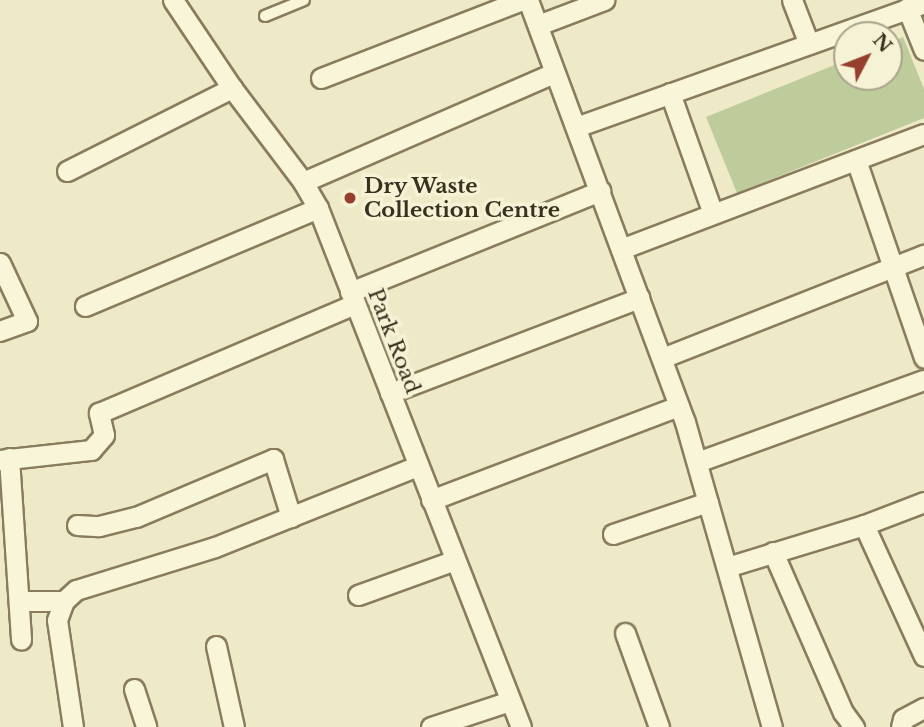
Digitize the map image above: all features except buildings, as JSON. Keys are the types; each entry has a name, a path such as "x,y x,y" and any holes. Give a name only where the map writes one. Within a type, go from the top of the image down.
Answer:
{"street":[{"name":"Park Road","path":"173,0 232,88 303,182 318,208 521,727"},
{"path":"321,78 522,0"},
{"path":"528,0 680,406 772,727"},
{"path":"538,25 604,0"},
{"path":"792,0 809,44"},
{"path":"576,127 916,6 924,50"},
{"path":"303,182 554,73"},
{"path":"67,171 232,88"},
{"path":"670,93 713,214"},
{"path":"621,249 924,134"},
{"path":"856,160 924,358"},
{"path":"21,640 5,459 91,450 104,435 99,413 353,298 600,191"},
{"path":"85,306 318,208"},
{"path":"662,358 924,255"},
{"path":"0,263 27,321 0,331"},
{"path":"390,393 639,298"},
{"path":"697,462 924,380"},
{"path":"431,499 680,406"},
{"path":"77,524 99,526 136,517 273,460 291,517"},
{"path":"73,727 57,620 64,601 76,590 215,547 418,466"},
{"path":"613,534 708,502"},
{"path":"727,567 864,525 924,502"},
{"path":"864,525 924,656"},
{"path":"773,552 843,712 854,727"},
{"path":"358,595 455,560"},
{"path":"19,601 64,601"},
{"path":"625,633 659,727"},
{"path":"216,646 234,727"},
{"path":"134,689 146,727"},
{"path":"431,727 510,701"},
{"path":"901,727 903,719 924,708"}],"lane":[{"path":"265,16 304,0"}],"green space":[{"path":"903,37 924,89 924,118 737,193 706,117 833,66 833,91 903,91"}],"place":[{"name":"Dry Waste Collection Centre","path":"350,198"}]}
